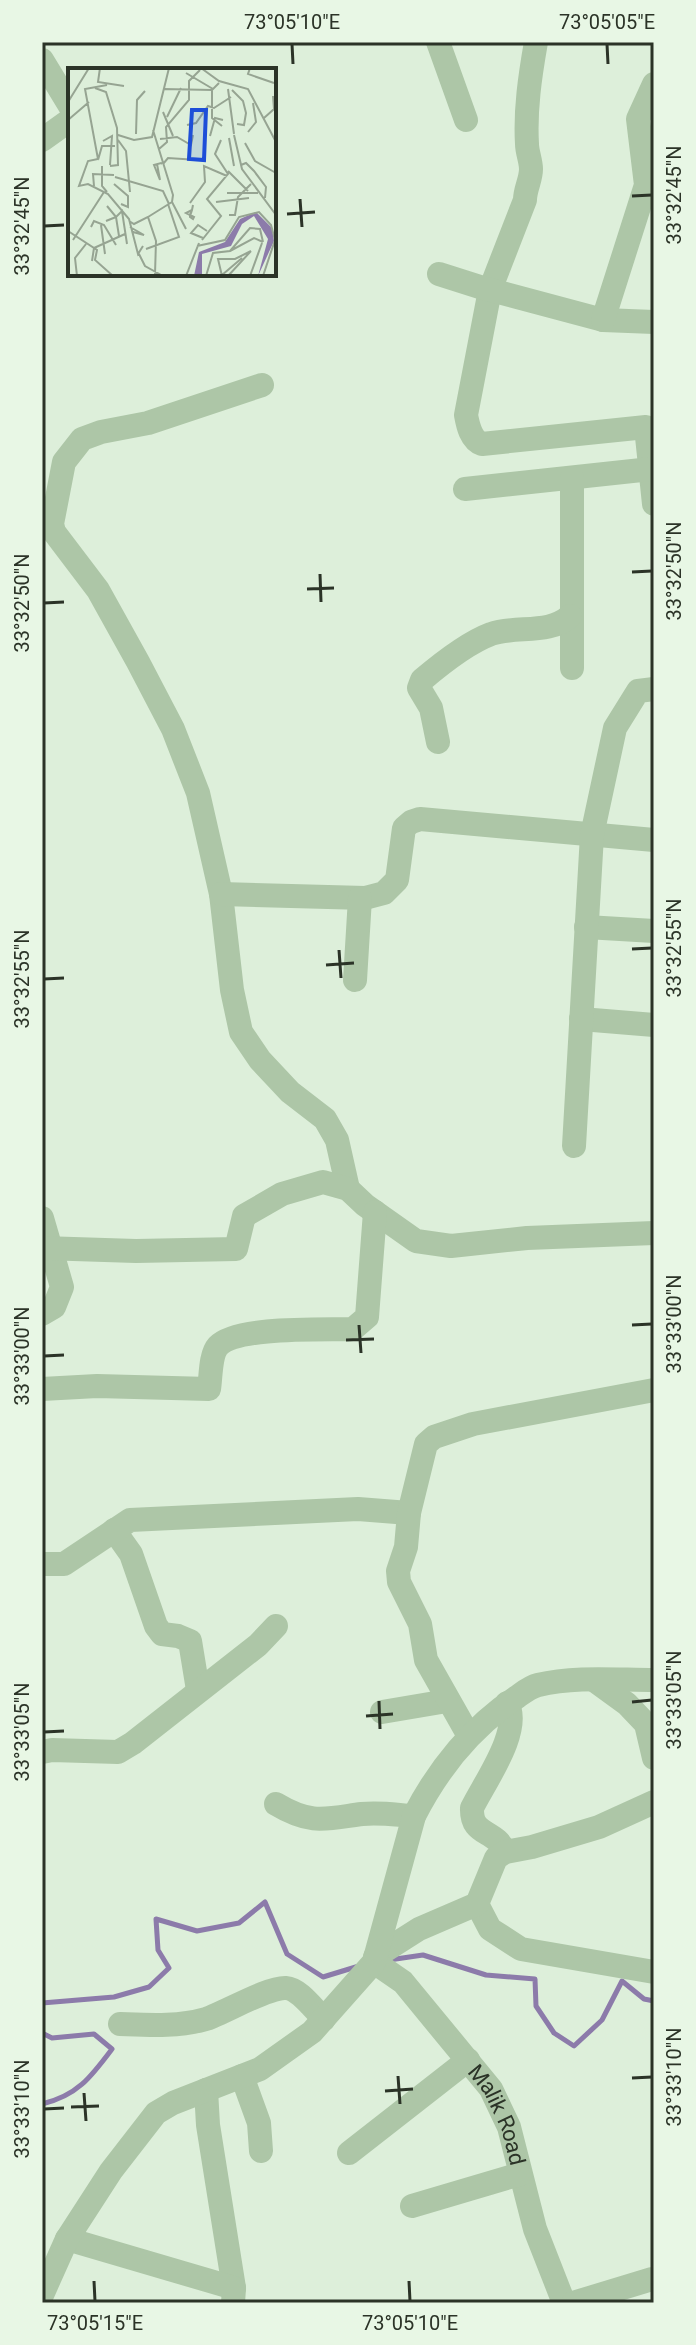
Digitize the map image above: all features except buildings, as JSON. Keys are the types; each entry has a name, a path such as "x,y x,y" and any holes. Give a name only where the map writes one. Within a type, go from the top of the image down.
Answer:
{"street":[{"path":"438,42 466,120"},
{"path":"536,42 528,103 530,178 525,200 490,290 466,415 477,442 482,444 646,427 654,504"},
{"path":"42,60 68,103"},
{"path":"603,320 646,185 638,119 654,84"},
{"path":"42,140 68,121"},
{"path":"439,274 603,320 654,322"},
{"path":"262,385 148,423 82,439 64,462 52,524 54,532 98,590 173,729 198,793 221,894 232,990 241,1032 260,1060 290,1092 325,1119 337,1140 348,1189"},
{"path":"465,489 651,469"},
{"path":"572,478 572,668"},
{"path":"438,742 431,708 419,688 422,680 475,642 490,635 505,630 549,627 562,623 570,616"},
{"path":"574,1146 592,835 615,728 638,691 654,689"},
{"path":"221,894 360,898 384,893 397,880 404,828 420,819 654,840"},
{"path":"355,980 360,898"},
{"path":"586,927 654,931"},
{"path":"581,1019 654,1025"},
{"path":"46,1248 236,1249 244,1216 282,1194 323,1182 348,1189 416,1241 451,1246 527,1238 654,1233"},
{"path":"42,1389 97,1386 209,1389 213,1356 218,1346 244,1333 353,1329 367,1317 375,1212"},
{"path":"42,1218 46,1248 62,1287 54,1307 42,1314"},
{"path":"469,1736 426,1660 420,1624 399,1582 398,1571 406,1547 409,1513 426,1444 434,1437 473,1424 654,1390"},
{"path":"42,1564 64,1564 130,1520 358,1509 409,1513"},
{"path":"114,1530 131,1554 156,1626 162,1634 190,1641 198,1690"},
{"path":"42,1752 118,1752 258,1645 276,1626"},
{"path":"375,1960 414,1816 424,1797 469,1736 507,1703 533,1686 562,1680 654,1680"},
{"path":"594,1680 627,1704 646,1724 654,1758"},
{"path":"382,1712 447,1701"},
{"path":"505,1852 498,1838 474,1826 472,1808 509,1737 512,1715 507,1703"},
{"path":"42,2295 67,2239 111,2171 156,2113 173,2103 260,2069 312,2032 375,1960 419,1929 477,1904 496,1858 505,1852 599,1827 654,1802"},
{"path":"276,1804 288,1811 323,1821 372,1814 414,1816"},
{"path":"477,1904 490,1929 521,1949 654,1972"},
{"name":"Malik Road","path":"375,1960 403,1982 491,2089 509,2127 535,2229 564,2303"},
{"path":"120,2024 188,2023 223,2013 274,1990 287,1988 296,1991 324,2019"},
{"path":"349,2153 468,2060"},
{"path":"242,2076 259,2123 261,2151"},
{"path":"67,2239 233,2296 208,2125 206,2090"},
{"path":"412,2206 520,2174"},
{"path":"573,2303 652,2279"}],"waterway":[{"path":"42,2003 114,1997 149,1987 169,1968 158,1950 156,1919 197,1931 239,1923 265,1902 287,1954 323,1977 359,1966"},
{"path":"389,1960 423,1955 486,1975 535,1979 536,2006 554,2033 574,2046 602,2020 622,1981 644,1999 654,2001"},
{"path":"42,2033 52,2038 94,2034 112,2049 82,2084 65,2096 42,2104"}]}
